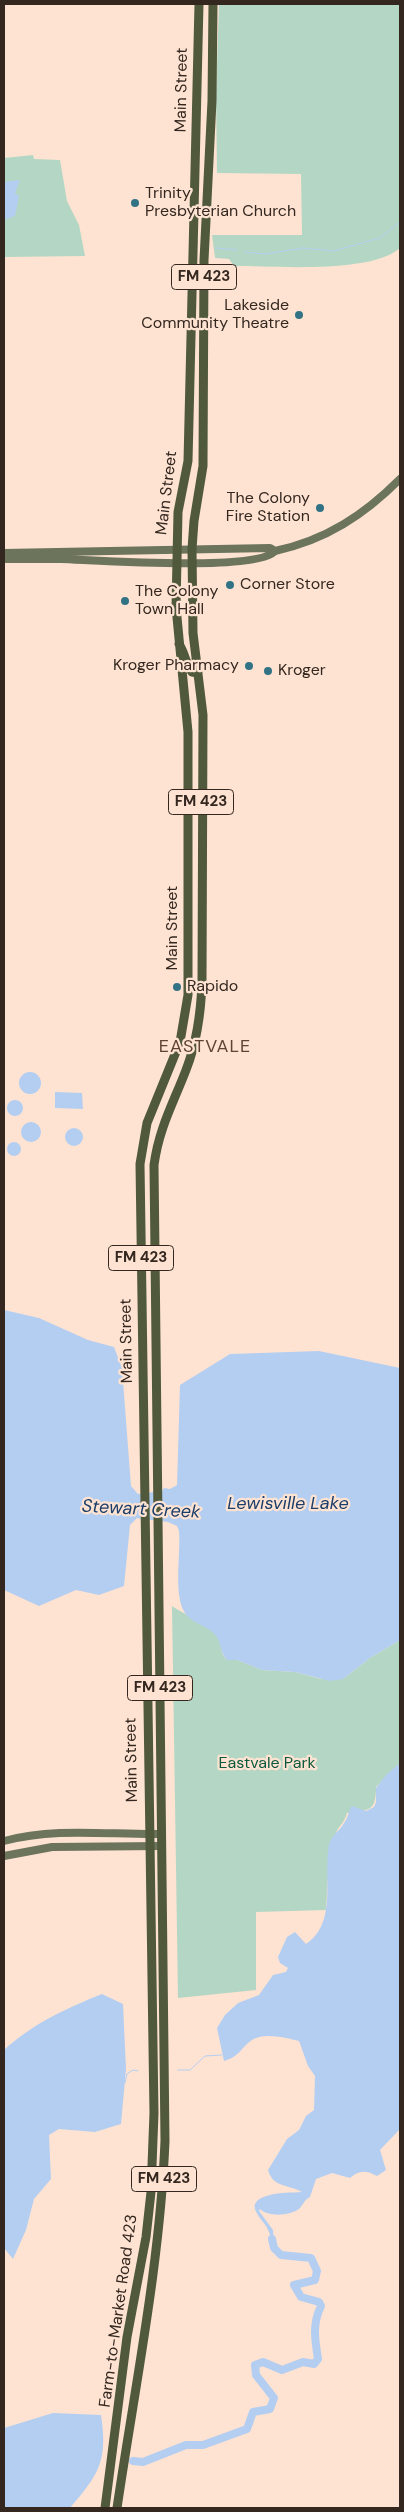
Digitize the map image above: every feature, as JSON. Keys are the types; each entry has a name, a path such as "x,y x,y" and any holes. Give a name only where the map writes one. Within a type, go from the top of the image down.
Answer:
{"main road":[{"name":"Main Street","path":"148,1847 140,1164 148,1123 180,1042 188,995 188,732 178,642 176,549 178,512 188,461 192,220 199,4"},
{"name":"Main Street","path":"162,1846 154,1166 160,1132 186,1069 194,1042 201,1000 203,715 193,633 192,549 194,521 203,466 204,260 212,101 213,4"},
{"path":"197,101 212,101"},
{"path":"4,559 192,562 249,560 271,556 275,551 320,537 353,520 400,478"},
{"path":"4,553 270,548 275,551"},
{"path":"178,642 186,656 189,668 192,672 198,674"},
{"path":"4,1841 50,1833 162,1834"},
{"path":"4,1856 52,1847 162,1846"},
{"name":"FM 423","path":"118,2508 162,2202 165,2141 162,1846"},
{"name":"Farm-to-Market Road 423","path":"105,2508 129,2328 146,2237 151,2192 153,2141 148,1847"},
{"path":"153,2141 165,2141"},
{"path":"129,2328 144,2331"}],"green space":[{"path":"219,4 400,4 400,248 386,256 367,262 321,267 234,266 229,259 215,258 212,235 302,235 301,174 217,173 216,96"},
{"path":"33,155 34,159 60,160 67,201 79,225 85,256 4,257 4,158"},
{"name":"Eastvale Park","path":"172,1606 211,1630 219,1641 227,1660 237,1660 262,1670 295,1672 321,1679 343,1679 370,1658 400,1640 400,1763 376,1787 373,1805 366,1810 347,1813 337,1830 329,1862 326,1910 256,1912 256,1990 178,1998"}],"water":[{"path":"20,180 15,193 19,196 15,216 4,220 4,182"},
{"path":"26,1072 34,1072 41,1079 41,1087 34,1094 26,1094 19,1087 19,1079"},
{"path":"55,1092 82,1093 83,1109 55,1108"},
{"path":"15,1100 23,1108 15,1116 7,1108"},
{"path":"27,1122 35,1122 41,1128 41,1136 35,1142 27,1142 21,1136 21,1128"},
{"path":"74,1128 80,1131 83,1137 80,1143 74,1146 68,1143 65,1137 68,1131"},
{"path":"14,1142 19,1144 21,1149 19,1154 14,1156 9,1154 7,1149 9,1144"},
{"name":"Lewisville Lake","path":"4,1310 39,1318 88,1340 114,1347 122,1368 131,1486 138,1494 162,1491 164,1488 170,1489 177,1485 180,1385 230,1354 319,1351 400,1368 400,1640 370,1658 343,1679 330,1681 295,1672 262,1670 237,1660 227,1660 213,1632 188,1617 181,1605 178,1585 179,1531 177,1526 168,1522 137,1518 130,1525 124,1586 99,1595 76,1590 39,1606 4,1590"},
{"path":"400,1763 400,2129 380,2150 386,2170 377,2176 363,2172 356,2173 350,2178 332,2173 316,2179 310,2197 295,2211 273,2214 260,2209 259,2211 273,2230 274,2248 269,2231 256,2212 255,2204 262,2198 270,2195 302,2192 277,2183 270,2176 268,2170 287,2139 299,2130 306,2116 314,2110 315,2076 308,2066 299,2041 282,2037 262,2036 252,2040 234,2057 224,2061 217,2028 225,2015 238,2003 259,1995 273,1975 286,1972 288,1968 280,1963 278,1957 287,1937 295,1932 306,1944 316,1935 326,1912 330,1842 345,1821 352,1806 366,1811 374,1807 376,1788 386,1775"},
{"path":"102,1994 123,2004 126,2069 121,2124 95,2132 59,2129 49,2135 51,2179 34,2199 26,2230 13,2259 4,2248 4,2050 38,2024"},
{"path":"53,2413 101,2415 103,2431 102,2456 94,2476 70,2508 4,2508 4,2428"}],"waterway":[{"path":"245,252 265,254 303,248 333,251 380,238 400,222"},
{"path":"216,248 237,250"},
{"path":"178,2070 190,2070 205,2056 222,2055"},
{"path":"125,2083 127,2074 133,2070 138,2071"},
{"path":"133,2461 143,2462 186,2445 203,2445 247,2429 253,2412 270,2409 274,2398 256,2375 255,2365 263,2362 282,2370 303,2362 314,2364 318,2359 315,2326 321,2306 319,2302 301,2297 294,2285 315,2280 317,2271 311,2258 281,2255 274,2248 272,2239"}],"place":[{"name":"Trinity Presbyterian Church","path":"135,203"},
{"name":"Lakeside Community Theatre","path":"299,315"},
{"name":"The Colony Fire Station","path":"320,508"},
{"name":"Corner Store","path":"230,585"},
{"name":"The Colony Town Hall","path":"125,601"},
{"name":"Kroger Pharmacy","path":"249,666"},
{"name":"Kroger","path":"268,671"},
{"name":"Rapido","path":"177,987"}],"district":[{"name":"EASTVALE","path":"205,1047"}],"water label":[{"name":"Stewart Creek","path":"141,1510"}]}
